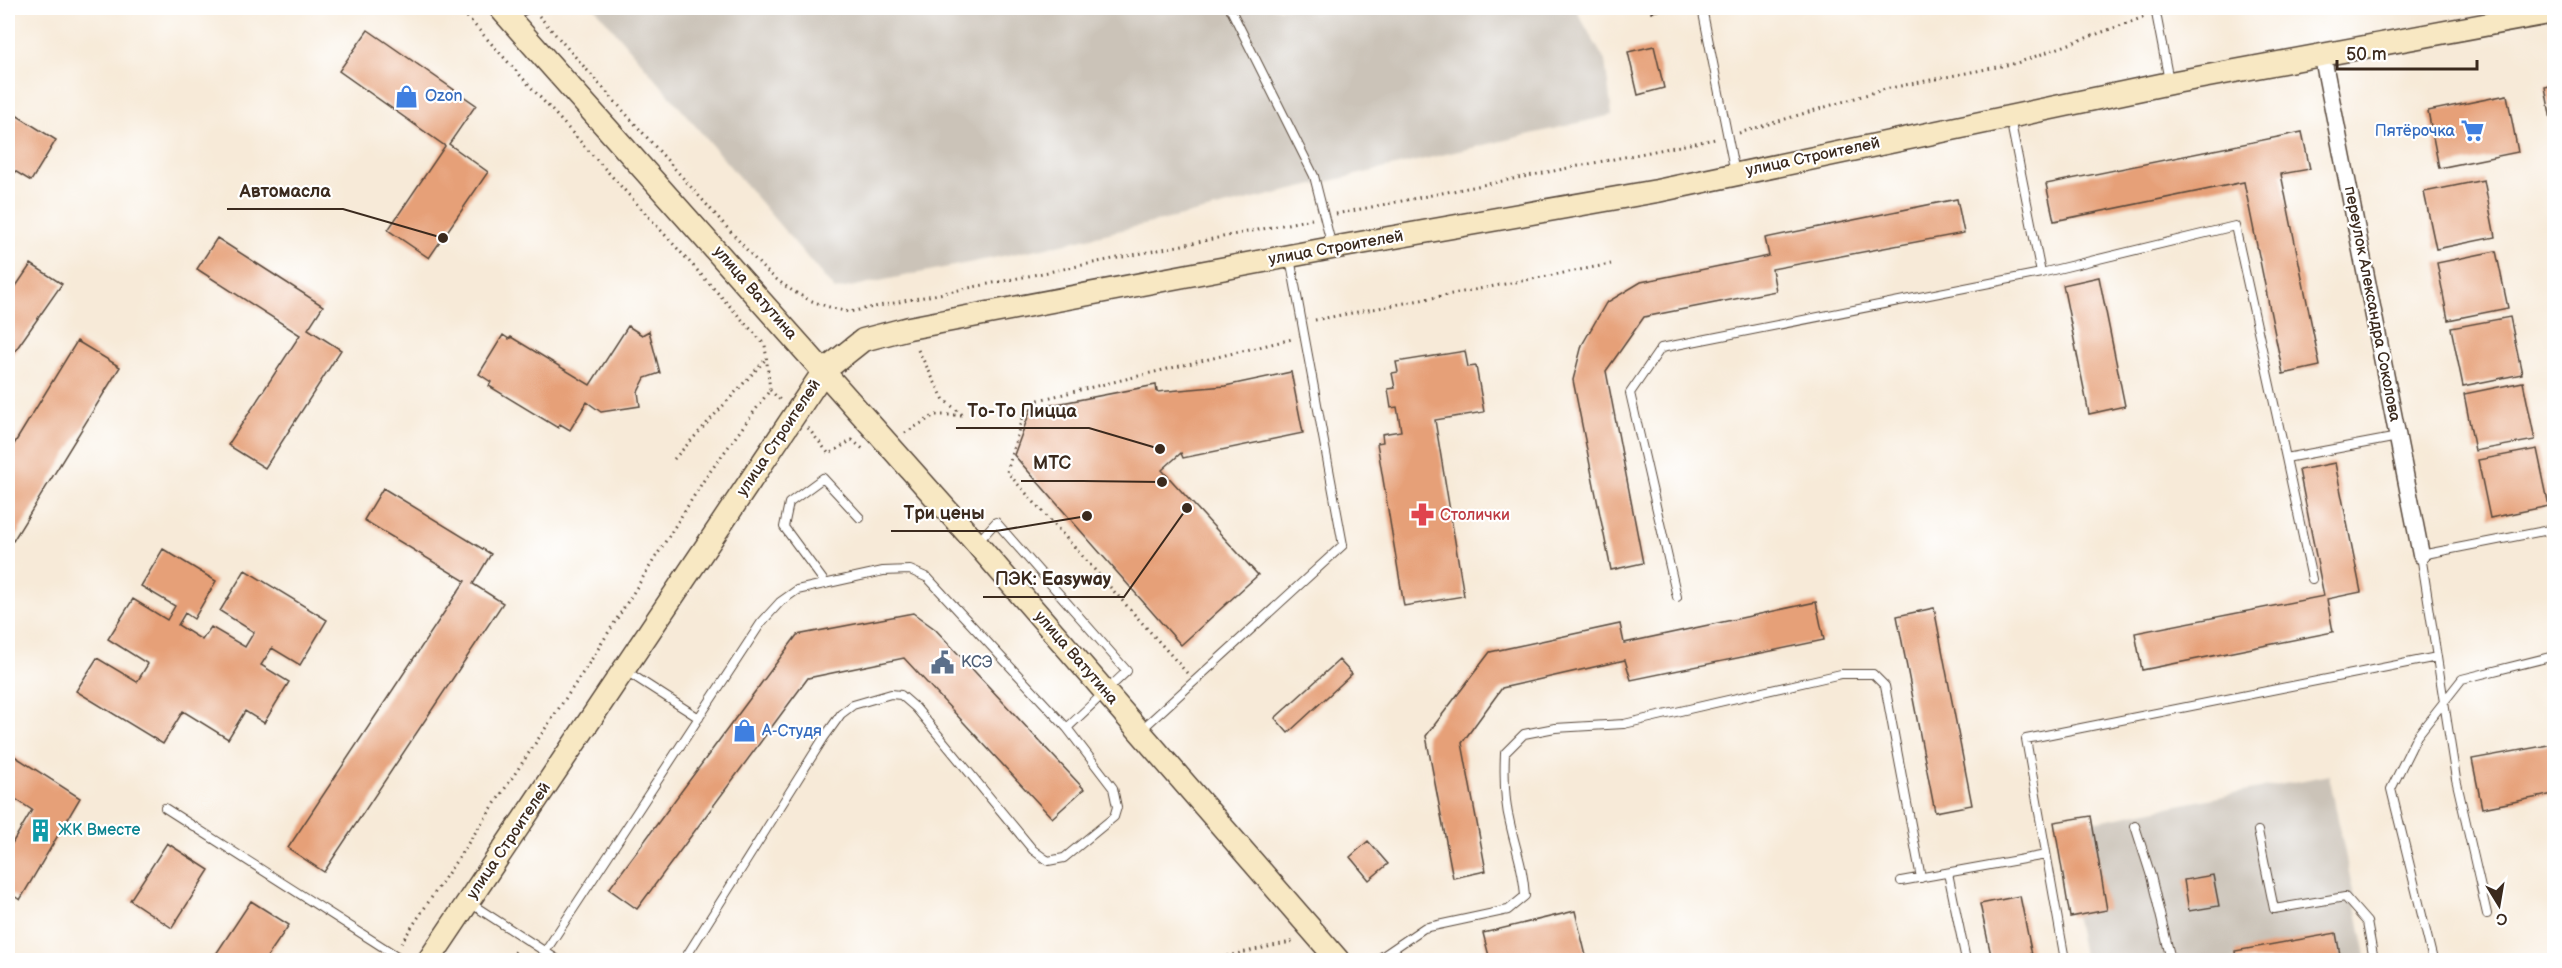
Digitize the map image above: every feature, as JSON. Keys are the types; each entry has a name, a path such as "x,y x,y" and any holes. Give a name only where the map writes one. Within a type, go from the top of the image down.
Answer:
{"main road":[{"name":"улица Ватутина","path":"518,10 824,371 1140,730 1338,960"},
{"name":"улица Строителей","path":"429,960 824,371 863,340 909,328 1332,248 1658,191 2170,83 2322,53 2554,12"}],"street":[{"name":"переулок Александра Соколова","path":"2322,53 2421,555"}],"lane":[{"path":"1230,8 1314,176 1332,248"},
{"path":"1702,8 1735,174"},
{"path":"2155,10 2170,83"},
{"path":"2010,116 2041,273"},
{"path":"1677,597 1630,393 1662,348 2041,273 2235,226 2312,579"},
{"path":"1140,730 1343,545 1290,256"},
{"path":"2286,458 2398,437"},
{"path":"826,584 784,528 789,503 823,478 860,518"},
{"path":"976,543 996,522 1127,671 1067,728"},
{"path":"2487,914 2456,778 2421,555 2554,529"},
{"path":"545,952 761,623 780,602 796,590 883,571 910,570 928,578 1067,728 1113,788 1118,807 1114,817 1064,858 1048,861 1033,850 916,708 901,695 891,693 853,705 841,714 823,739 684,960"},
{"path":"2433,960 2391,789 2416,736 2462,679 2554,656"},
{"path":"2065,960 2026,739 2437,657"},
{"path":"624,670 699,718"},
{"path":"1377,960 1424,928 1508,910 1526,896 1524,866 1509,822 1504,777 1505,753 1524,734 1555,728 1624,724 1841,674 1873,674 1885,686 1921,878"},
{"path":"165,808 403,960"},
{"path":"2135,826 2151,876 2171,960"},
{"path":"2258,831 2274,909 2345,897 2367,922 2374,960"},
{"path":"1901,881 2046,855"},
{"path":"1948,873 1966,960"},
{"path":"468,902 558,960"}],"path":[{"path":"459,8 765,345 770,390 830,454 852,440 869,453"},
{"path":"518,10 763,268 789,291 820,305 849,312 1727,136 1885,89 2017,63 2155,10 2187,8"},
{"path":"1195,681 1007,472 1026,403 1290,341 1304,327 1317,320 1611,264"},
{"path":"903,434 935,415 963,415 944,400 918,350"},
{"path":"674,459 766,358"},
{"path":"393,954 588,665 704,480 770,390"},
{"path":"1209,960 1290,943 1313,931"}],"shaded area":[{"path":"595,8 1575,8 1605,61 1612,115 1062,244 835,290"},
{"path":"2329,775 2367,960 2084,960 2058,829"}],"building":[{"path":"1650,8 1666,8 1666,9 1651,12"},
{"path":"368,30 476,105 449,144 488,172 429,258 388,230 445,146 339,71"},
{"path":"1654,46 1664,88 1638,95 1628,52"},
{"path":"2554,85 2554,131 2553,131 2545,87"},
{"name":"Пятёрочка","path":"2507,95 2518,152 2439,168 2428,111"},
{"path":"8,110 56,140 31,181 8,167"},
{"path":"2302,132 2310,169 2281,174 2320,366 2283,374 2244,182 2054,221 2046,184"},
{"path":"2484,180 2495,237 2436,249 2424,192"},
{"path":"1957,199 1964,233 1772,269 1776,291 1644,317 1606,371 1643,563 1611,570 1573,380 1582,345 1606,303 1641,282 1769,256 1765,238"},
{"path":"217,238 323,306 308,329 341,350 265,468 228,445 300,335 197,269"},
{"path":"2496,251 2508,308 2448,320 2437,263"},
{"path":"31,264 62,284 8,361 8,298"},
{"path":"2099,277 2125,406 2089,414 2063,285"},
{"path":"2510,317 2522,374 2463,386 2451,328"},
{"path":"628,326 642,335 649,331 660,373 645,378 638,392 640,406 601,412 587,402 570,430 560,424 558,428 489,386 491,382 479,374 503,335 509,339 511,337 590,385"},
{"path":"77,341 120,367 13,541 8,538 8,454"},
{"path":"1465,351 1468,367 1476,366 1484,412 1435,420 1464,596 1404,606 1377,443 1383,442 1382,434 1401,431 1397,407 1391,408 1388,389 1395,388 1392,373 1398,372 1396,362"},
{"path":"1291,372 1303,433 1183,458 1181,453 1162,470 1258,575 1181,645 1014,455 1031,409 1156,385 1157,392 1225,386"},
{"path":"2523,382 2535,440 2475,451 2464,394"},
{"path":"2537,449 2549,506 2490,518 2478,460"},
{"path":"2335,463 2361,592 2327,599 2333,632 2142,670 2135,633 2324,596 2299,470"},
{"path":"383,488 491,554 473,584 503,603 324,872 288,848 465,581 364,520"},
{"path":"163,549 216,581 194,619 185,613 178,625 202,640 211,627 245,647 254,632 220,611 245,570 327,620 300,665 272,648 261,665 289,682 264,723 245,711 228,739 183,711 163,744 76,691 97,658 137,682 148,664 108,639 133,599 167,620 175,606 141,586"},
{"path":"1816,602 1824,640 1631,680 1625,660 1502,688 1462,743 1486,871 1453,878 1426,736 1490,652 1620,624 1624,643"},
{"path":"1934,608 1972,805 1935,812 1897,616"},
{"path":"913,613 935,629 1084,789 1052,818 904,658 808,678 637,909 609,889 797,635"},
{"path":"1339,660 1352,674 1288,733 1275,718"},
{"path":"2554,744 2554,794 2482,808 2472,759"},
{"name":"ЖК Вместе","path":"8,752 80,798 20,900 8,892 8,850 32,810 8,794"},
{"path":"2091,816 2107,910 2070,917 2054,822"},
{"path":"1368,841 1388,864 1369,880 1350,857"},
{"path":"167,843 209,870 172,928 130,900"},
{"path":"2213,875 2219,906 2189,911 2184,880"},
{"path":"2020,896 2033,960 1992,960 1980,904"},
{"path":"251,901 289,925 265,960 212,960"},
{"path":"1575,911 1587,960 1490,960 1483,933"},
{"path":"2336,933 2341,960 2236,960 2235,951"}],"place":[{"name":"Ozon","path":"407,96"},
{"name":"Пятёрочка","path":"2473,131"},
{"name":"Автомасла","path":"443,238"},
{"name":"То-То Пицца","path":"1160,449"},
{"name":"МТС","path":"1162,482"},
{"name":"ПЭК: Easyway","path":"1187,508"},
{"name":"Столички","path":"1422,515"},
{"name":"Три цены","path":"1087,516"},
{"name":"КСЭ","path":"943,662"},
{"name":"А-Студя","path":"744,731"},
{"name":"ЖК Вместе","path":"40,830"}]}
